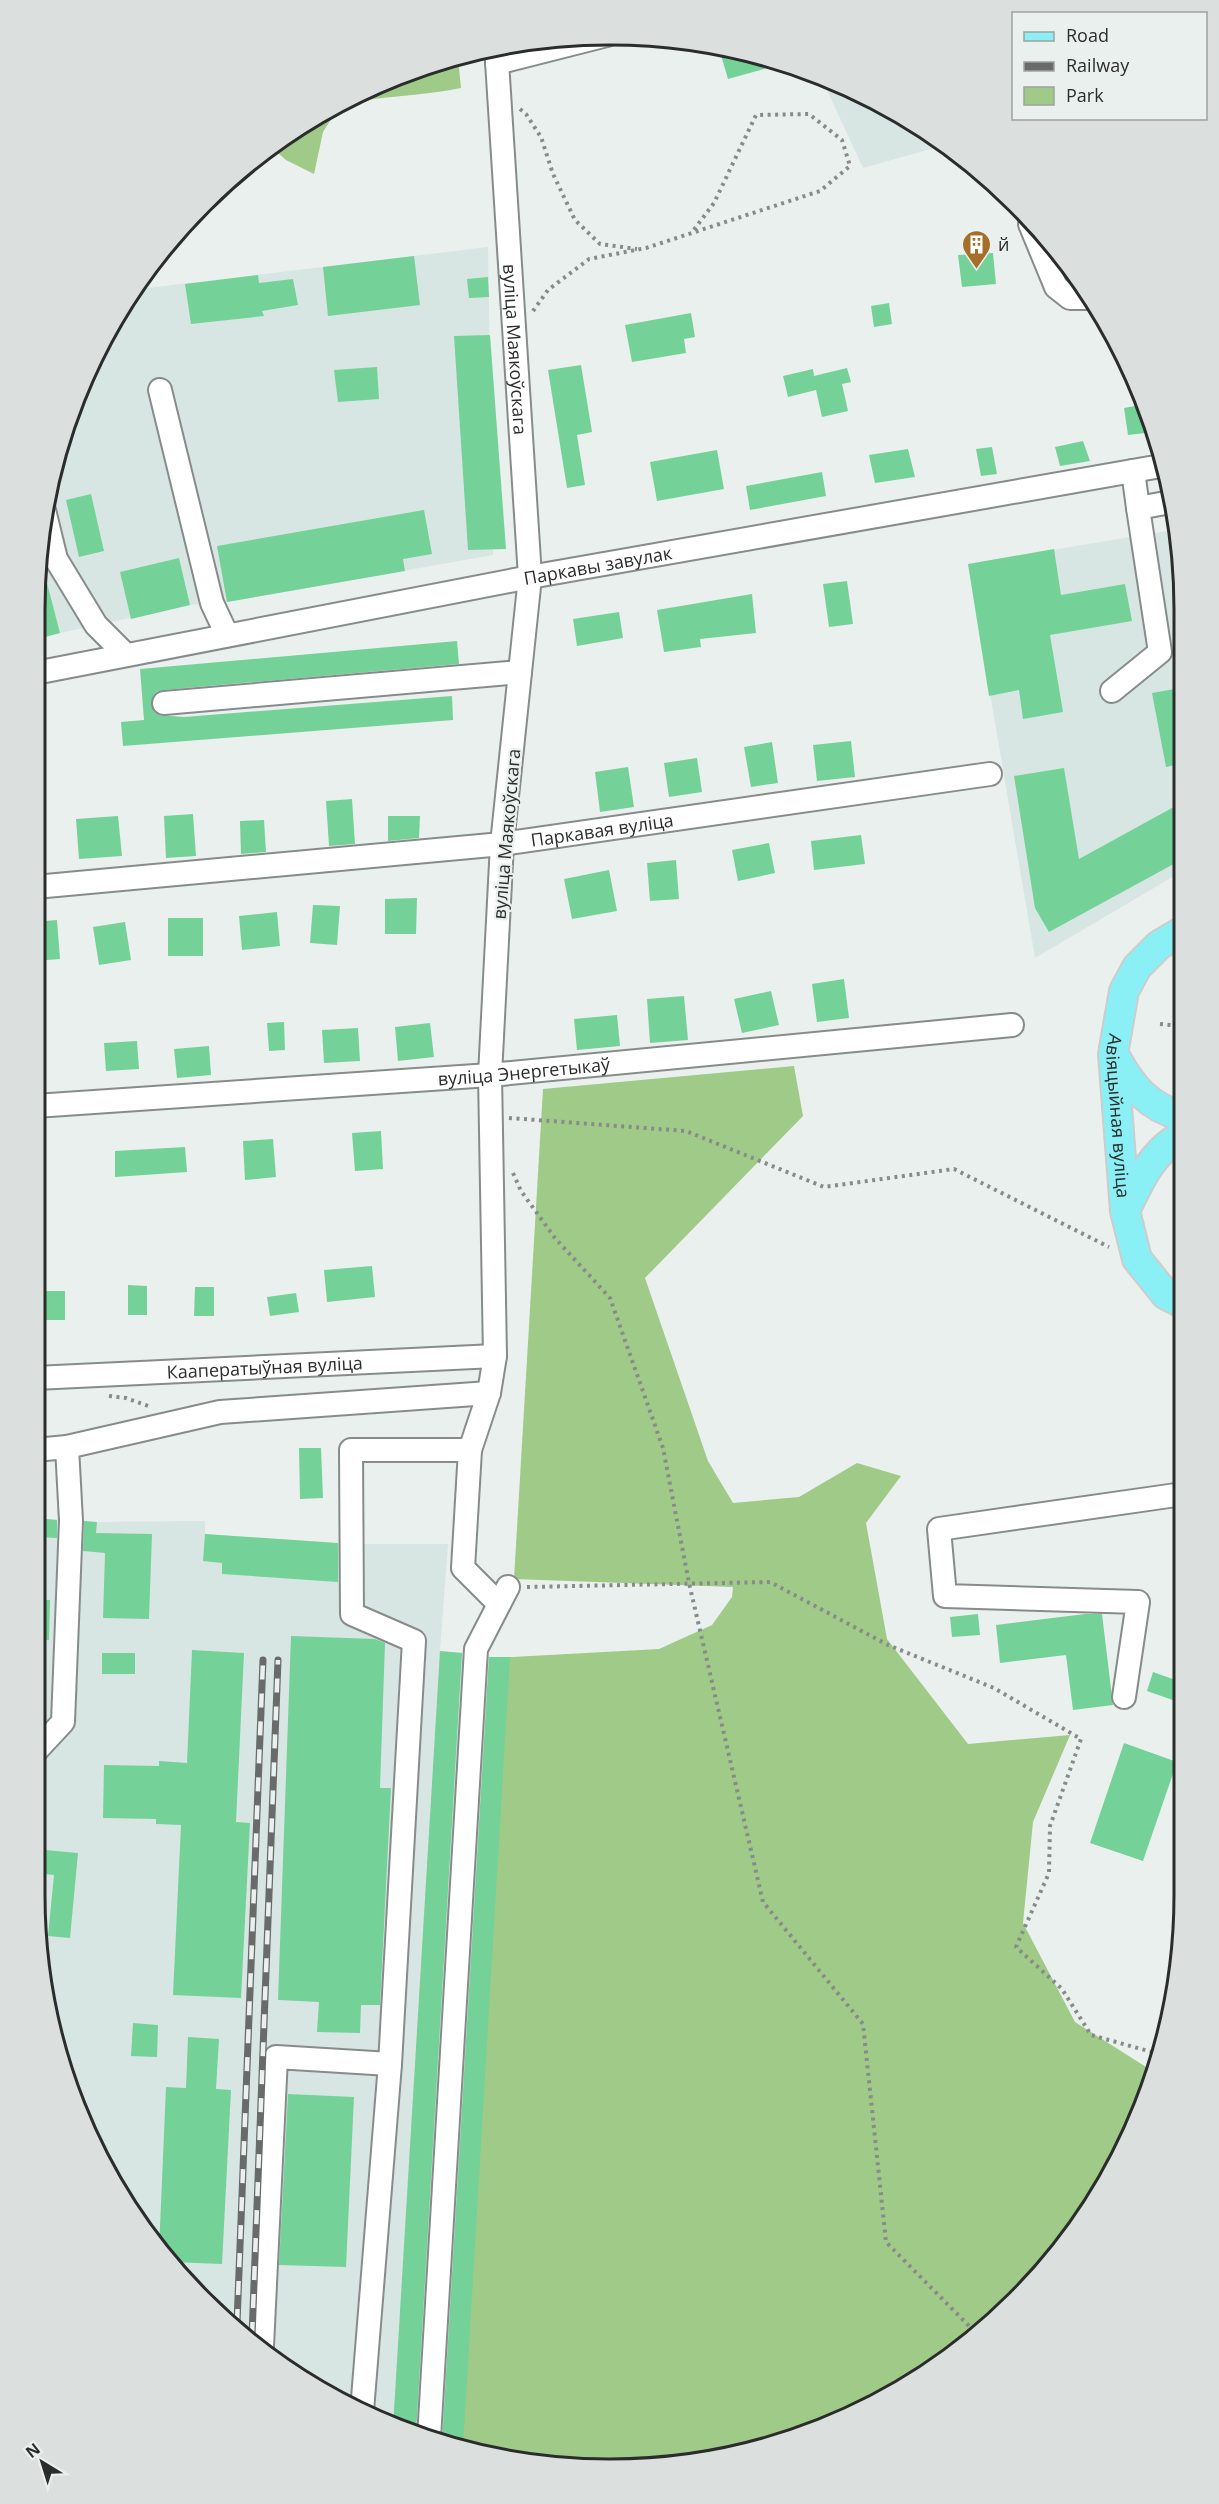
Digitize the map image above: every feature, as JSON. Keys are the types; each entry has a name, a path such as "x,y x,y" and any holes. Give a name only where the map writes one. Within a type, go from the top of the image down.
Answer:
{"main road":[{"name":"Авіяцыйная вуліца","path":"1174,936 1159,945 1137,967 1124,991 1113,1053 1125,1211 1140,1262 1166,1295 1174,1299"},
{"path":"1113,1053 1131,1085 1150,1103 1174,1113"},
{"path":"1125,1211 1140,1178 1152,1162 1174,1143"}],"street":[{"name":"вуліца Маякоўскага","path":"497,56 530,577 502,844 490,1075 495,1356 489,1393 470,1450 463,1568 504,1595"},
{"path":"1037,241 1056,287 1070,298 1080,298"},
{"path":"160,390 212,603 227,635"},
{"name":"Паркавы завулак","path":"45,671 530,577 1156,467"},
{"path":"1112,691 1160,652 1133,471"},
{"path":"1138,508 1164,503"},
{"path":"48,555 96,625 126,655"},
{"path":"164,703 520,672"},
{"name":"Паркавая вуліца","path":"45,886 502,844 990,774"},
{"name":"вуліца Энергетыкаў","path":"45,1105 490,1075 1012,1025"},
{"name":"Кааператыўная вуліца","path":"45,1377 495,1356"},
{"path":"45,1449 67,1447 220,1412 489,1393"},
{"path":"45,1741 63,1722 71,1521 67,1447"},
{"path":"363,2402 390,2064 414,1641 352,1614 351,1450 470,1450"},
{"path":"1124,1697 1138,1602 945,1596 939,1529 1174,1495"},
{"path":"430,2429 476,1649 504,1595"},
{"path":"262,2339 276,2057 390,2064"}],"path":[{"path":"499,94 526,114 541,137 554,174 575,220 600,244 640,249"},
{"path":"515,336 548,290 589,259 640,249 819,192 850,166 842,140 809,114 756,116 714,203 693,231"},
{"path":"1160,1024 1174,1025"},
{"path":"491,1117 686,1131 824,1187 954,1169 1140,1262"},
{"path":"512,1170 520,1191 555,1238 610,1298 663,1448 689,1583 764,1902 863,2024 886,2242 971,2328"},
{"path":"105,1396 126,1398 187,1420"},
{"path":"504,1595 689,1583 770,1582 888,1645 994,1688 1081,1739 1050,1826 1048,1873 1016,1947 1062,1989 1091,2035 1152,2052"}],"shaded area":[{"path":"826,88 892,121 934,148 863,168"},
{"path":"488,247 493,555 227,602 190,605 60,633 45,619 45,610 50,536 64,463 88,393 103,360 146,288"},
{"path":"1168,531 1174,610 1174,876 1035,958 968,564"},
{"path":"45,1519 97,1522 205,1521 205,1534 343,1544 448,1544 440,1651 485,1657 510,1657 463,2440 393,2416 360,2401 296,2364 237,2319 185,2267 140,2208 103,2144 88,2111 64,2041 56,2005 46,1931"}],"green space":[{"path":"459,65 461,88 367,100 393,88"},
{"path":"331,119 323,132 314,174 286,160 278,153"},
{"path":"794,1066 803,1116 645,1278 708,1461 733,1503 799,1497 857,1463 901,1476 866,1523 887,1639 968,1744 1070,1735 1033,1822 1023,1923 1075,2022 1147,2067 1116,2144 1079,2208 1034,2267 1009,2294 953,2342 892,2383 826,2416 756,2440 720,2448 646,2458 573,2458 536,2454 452,2437 494,1658 659,1649 712,1625 732,1597 733,1587 514,1579 543,1089"}],"building":[{"path":"721,56 768,68 728,79"},
{"name":"й","path":"993,253 996,284 962,287 958,255"},
{"path":"414,256 420,305 328,316 323,267"},
{"path":"258,275 259,283 293,279 298,305 262,311 264,316 191,324 185,284"},
{"path":"488,277 489,297 469,298 467,279"},
{"path":"889,303 892,324 874,327 871,306"},
{"path":"691,313 695,337 684,339 686,353 632,362 625,325"},
{"path":"490,335 506,549 468,550 454,336"},
{"path":"581,365 592,432 577,435 585,485 567,488 548,370"},
{"path":"377,367 379,399 338,402 334,370"},
{"path":"847,368 851,382 842,384 848,411 822,417 816,390 788,397 783,376 813,369 814,376"},
{"path":"1136,406 1145,433 1128,435 1124,408"},
{"path":"1083,441 1090,461 1060,466 1055,447"},
{"path":"992,447 997,474 981,476 976,449"},
{"path":"908,449 915,477 875,483 869,455"},
{"path":"717,450 724,489 657,501 650,462"},
{"path":"822,472 826,496 750,510 746,486"},
{"path":"91,494 104,551 79,557 66,500"},
{"path":"424,510 432,554 403,559 405,571 227,602 217,546"},
{"path":"1054,549 1061,595 1125,584 1132,621 1050,635 1063,712 1023,719 1019,690 989,696 968,564"},
{"path":"179,558 190,605 131,619 120,572"},
{"path":"46,579 60,633 45,637"},
{"path":"847,581 853,624 829,627 823,584"},
{"path":"752,594 756,633 700,639 701,647 664,652 657,610"},
{"path":"619,612 623,638 577,646 573,619"},
{"path":"457,641 459,664 163,690 156,692 151,704 159,715 184,717 452,696 453,720 123,746 121,722 144,720 140,669"},
{"path":"1174,689 1174,765 1166,767 1152,693"},
{"path":"851,741 855,777 817,781 813,745"},
{"path":"772,742 778,783 751,787 744,747"},
{"path":"697,758 702,792 669,797 664,763"},
{"path":"628,767 634,807 600,812 595,772"},
{"path":"1064,768 1079,859 1174,807 1174,864 1049,932 1035,908 1014,776"},
{"path":"352,799 355,844 329,846 326,801"},
{"path":"193,814 196,856 166,858 164,816"},
{"path":"118,816 122,856 79,859 76,819"},
{"path":"388,816 420,816 419,838 388,841"},
{"path":"264,820 266,852 241,854 240,821"},
{"path":"861,835 865,864 814,870 811,841"},
{"path":"769,843 775,873 738,881 732,850"},
{"path":"676,860 679,899 650,901 647,863"},
{"path":"609,870 617,911 572,919 564,879"},
{"path":"417,898 416,934 385,934 385,899"},
{"path":"313,905 340,906 337,945 310,943"},
{"path":"277,912 280,946 242,950 239,916"},
{"path":"168,918 203,918 203,956 168,956"},
{"path":"57,920 60,959 45,960 45,921"},
{"path":"125,922 131,960 99,965 93,927"},
{"path":"844,979 849,1018 817,1022 812,984"},
{"path":"771,991 779,1025 742,1033 734,999"},
{"path":"684,996 688,1040 650,1043 647,999"},
{"path":"617,1015 620,1046 577,1050 574,1019"},
{"path":"284,1022 285,1050 269,1051 267,1023"},
{"path":"430,1023 434,1057 398,1061 395,1027"},
{"path":"358,1028 360,1061 324,1063 322,1030"},
{"path":"137,1041 139,1069 106,1071 104,1043"},
{"path":"209,1046 211,1075 177,1078 174,1049"},
{"path":"381,1131 383,1169 355,1171 352,1133"},
{"path":"273,1139 276,1177 245,1180 243,1141"},
{"path":"185,1147 187,1172 115,1177 115,1151"},
{"path":"372,1266 375,1297 327,1302 324,1270"},
{"path":"128,1285 147,1286 147,1315 128,1315"},
{"path":"195,1287 214,1287 214,1316 194,1316"},
{"path":"45,1291 65,1291 65,1320 45,1320"},
{"path":"296,1293 299,1312 270,1316 267,1297"},
{"path":"299,1448 321,1448 323,1498 300,1499"},
{"path":"45,1519 57,1520 57,1538 45,1537"},
{"path":"84,1521 97,1522 96,1533 152,1534 149,1619 103,1618 105,1553 83,1551"},
{"path":"205,1534 338,1543 338,1582 222,1574 222,1563 203,1561"},
{"path":"45,1600 50,1600 49,1640 45,1640"},
{"path":"978,1614 980,1635 952,1637 950,1617"},
{"path":"1102,1614 1113,1705 1073,1710 1066,1655 1000,1663 996,1625"},
{"path":"291,1636 375,1639 385,1643 380,1788 391,1788 380,2005 361,2005 360,2033 317,2032 319,2002 278,2000"},
{"path":"192,1650 244,1653 236,1822 250,1823 241,1998 173,1995 181,1825 156,1824 156,1819 103,1818 104,1765 159,1766 159,1761 187,1763"},
{"path":"440,1651 462,1653 417,2425 394,2416"},
{"path":"102,1653 135,1653 135,1674 102,1674"},
{"path":"489,1657 510,1657 463,2440 443,2434"},
{"path":"1153,1672 1174,1679 1174,1700 1147,1691"},
{"path":"1124,1743 1174,1761 1174,1771 1143,1861 1090,1843"},
{"path":"45,1850 78,1853 70,1938 48,1936 54,1875 45,1874"},
{"path":"133,2023 158,2025 157,2057 131,2056"},
{"path":"188,2037 219,2039 216,2089 231,2090 222,2264 181,2262 160,2235 166,2087 186,2088"},
{"path":"288,2094 354,2097 346,2267 279,2265"}],"railway":[{"path":"237,2319 263,1660"},
{"path":"252,2331 278,1660"}],"place":[{"name":"й","path":"977,270"}]}
